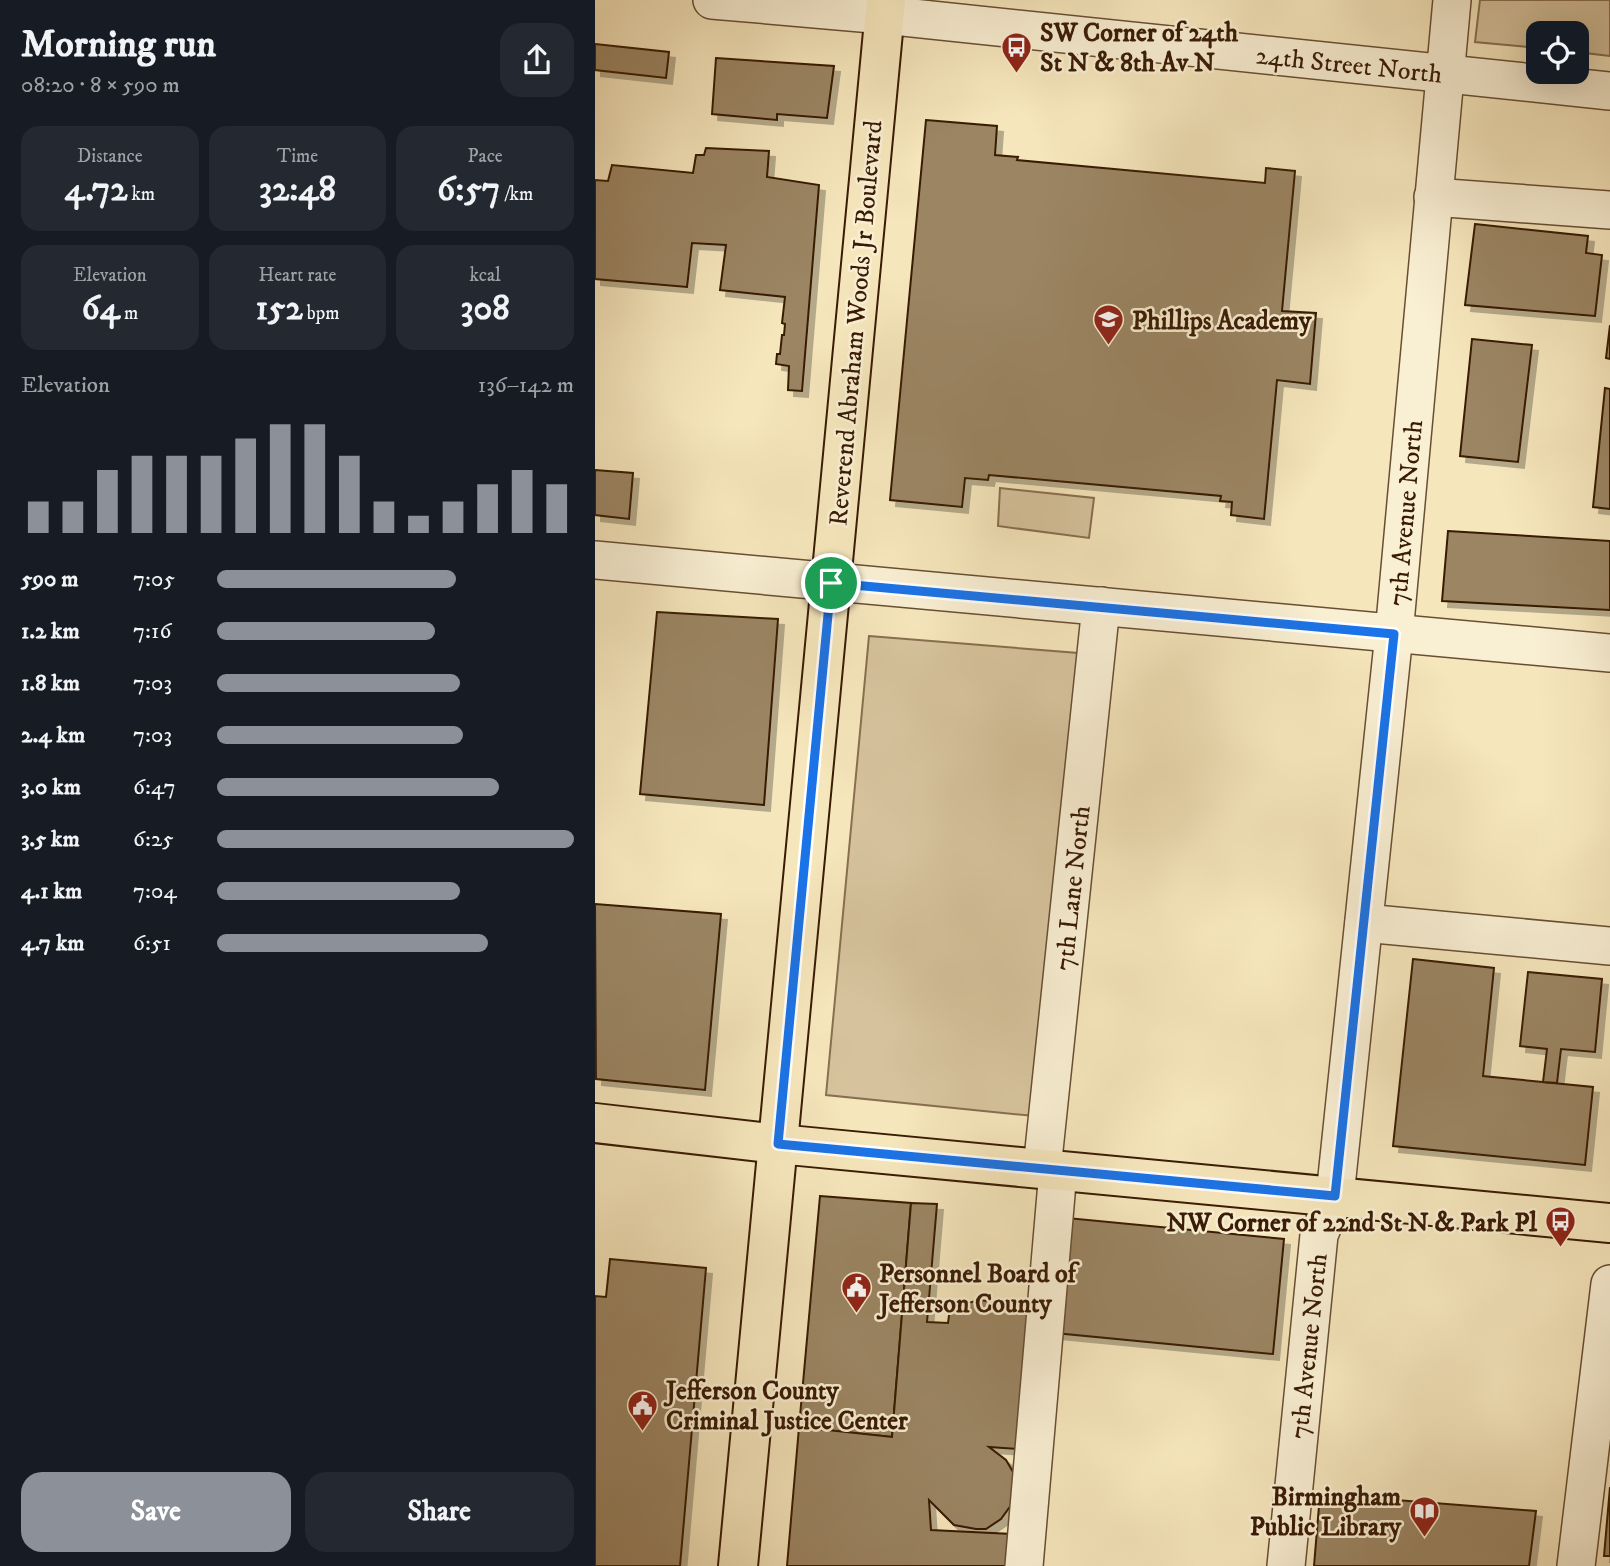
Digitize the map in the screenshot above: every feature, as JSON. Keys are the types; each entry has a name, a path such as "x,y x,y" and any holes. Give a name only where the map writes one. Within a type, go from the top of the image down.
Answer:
{"main road":[{"name":"Reverend Abraham Woods Jr Boulevard","path":"738,1566 885,7"},
{"path":"595,1123 778,1144 1610,1223"}],"street":[{"name":"24th Street North","path":"712,0 885,7 1444,74 1610,91"},
{"name":"7th Avenue North","path":"1286,1566 1319,1235 1335,1196 1364,923 1394,634 1452,0"},
{"path":"1433,197 1610,210"},
{"path":"595,560 1610,653"},
{"name":"7th Lane North","path":"1024,1566 1050,1170 1101,607"},
{"path":"1364,923 1610,946"},
{"path":"1576,1566 1610,1284"}],"shaded area":[{"path":"1480,0 1610,0 1610,56 1589,53 1589,21 1526,21 1526,47 1475,42"},
{"path":"1000,488 1094,498 1089,538 998,526"},
{"path":"869,636 1078,653 1034,1116 826,1095"}],"building":[{"path":"595,44 669,52 666,78 595,70"},
{"path":"716,58 834,66 827,118 777,114 777,120 712,114"},
{"name":"Phillips Academy","path":"926,120 997,126 995,155 1018,157 1017,160 1265,183 1266,168 1295,171 1282,311 1316,313 1310,384 1277,380 1264,519 1231,515 1232,502 1220,501 1221,496 989,475 988,480 965,478 962,507 890,500"},
{"path":"706,148 769,151 767,177 819,185 802,391 788,390 789,366 776,364 784,335 785,324 782,323 785,297 720,290 726,245 692,243 687,287 595,279 595,180 608,181 612,165 693,173 696,155 704,155"},
{"path":"1475,224 1588,236 1586,253 1602,255 1595,316 1465,305"},
{"path":"1610,325 1610,359 1606,358"},
{"path":"1472,339 1532,345 1518,462 1460,456"},
{"path":"1605,388 1610,389 1610,509 1593,507"},
{"path":"595,470 633,473 629,519 595,515"},
{"path":"1448,531 1610,541 1610,610 1442,601"},
{"path":"657,612 778,619 764,805 640,794"},
{"path":"595,904 721,914 705,1090 596,1079"},
{"path":"1413,959 1494,968 1483,1076 1593,1087 1585,1165 1393,1146"},
{"path":"1528,972 1602,979 1595,1052 1561,1049 1557,1083 1543,1082 1547,1049 1520,1046"},
{"name":"Personnel Board of Jefferson County","path":"820,1196 911,1203 892,1437 799,1427"},
{"path":"911,1203 937,1204 927,1322 948,1323 950,1308 979,1300 1028,1306 1019,1449 989,1447 1006,1460 1016,1477 1014,1501 1001,1519 986,1529 976,1529 954,1525 929,1500 931,1530 1012,1534 1009,1566 787,1566 799,1427 892,1437"},
{"path":"1067,1218 1284,1239 1273,1354 1055,1333"},
{"name":"Jefferson County Criminal Justice Center","path":"610,1259 706,1268 680,1566 595,1566 595,1296 606,1297"},
{"path":"1610,1487 1610,1556 1604,1556"},
{"name":"Birmingham Public Library","path":"1320,1494 1536,1511 1529,1566 1314,1566"}],"place":[{"name":"SW Corner of 24th St N & 8th Av N","path":"1017,74"},
{"name":"Phillips Academy","path":"1109,347"},
{"name":"NW Corner of 22nd St N & Park Pl","path":"1560,1249"},
{"name":"Personnel Board of Jefferson County","path":"856,1315"},
{"name":"Jefferson County Criminal Justice Center","path":"643,1432"},
{"name":"Birmingham Public Library","path":"1424,1538"}],"route":[{"path":"831,583 1394,634 1335,1196 778,1144 831,583"}]}
